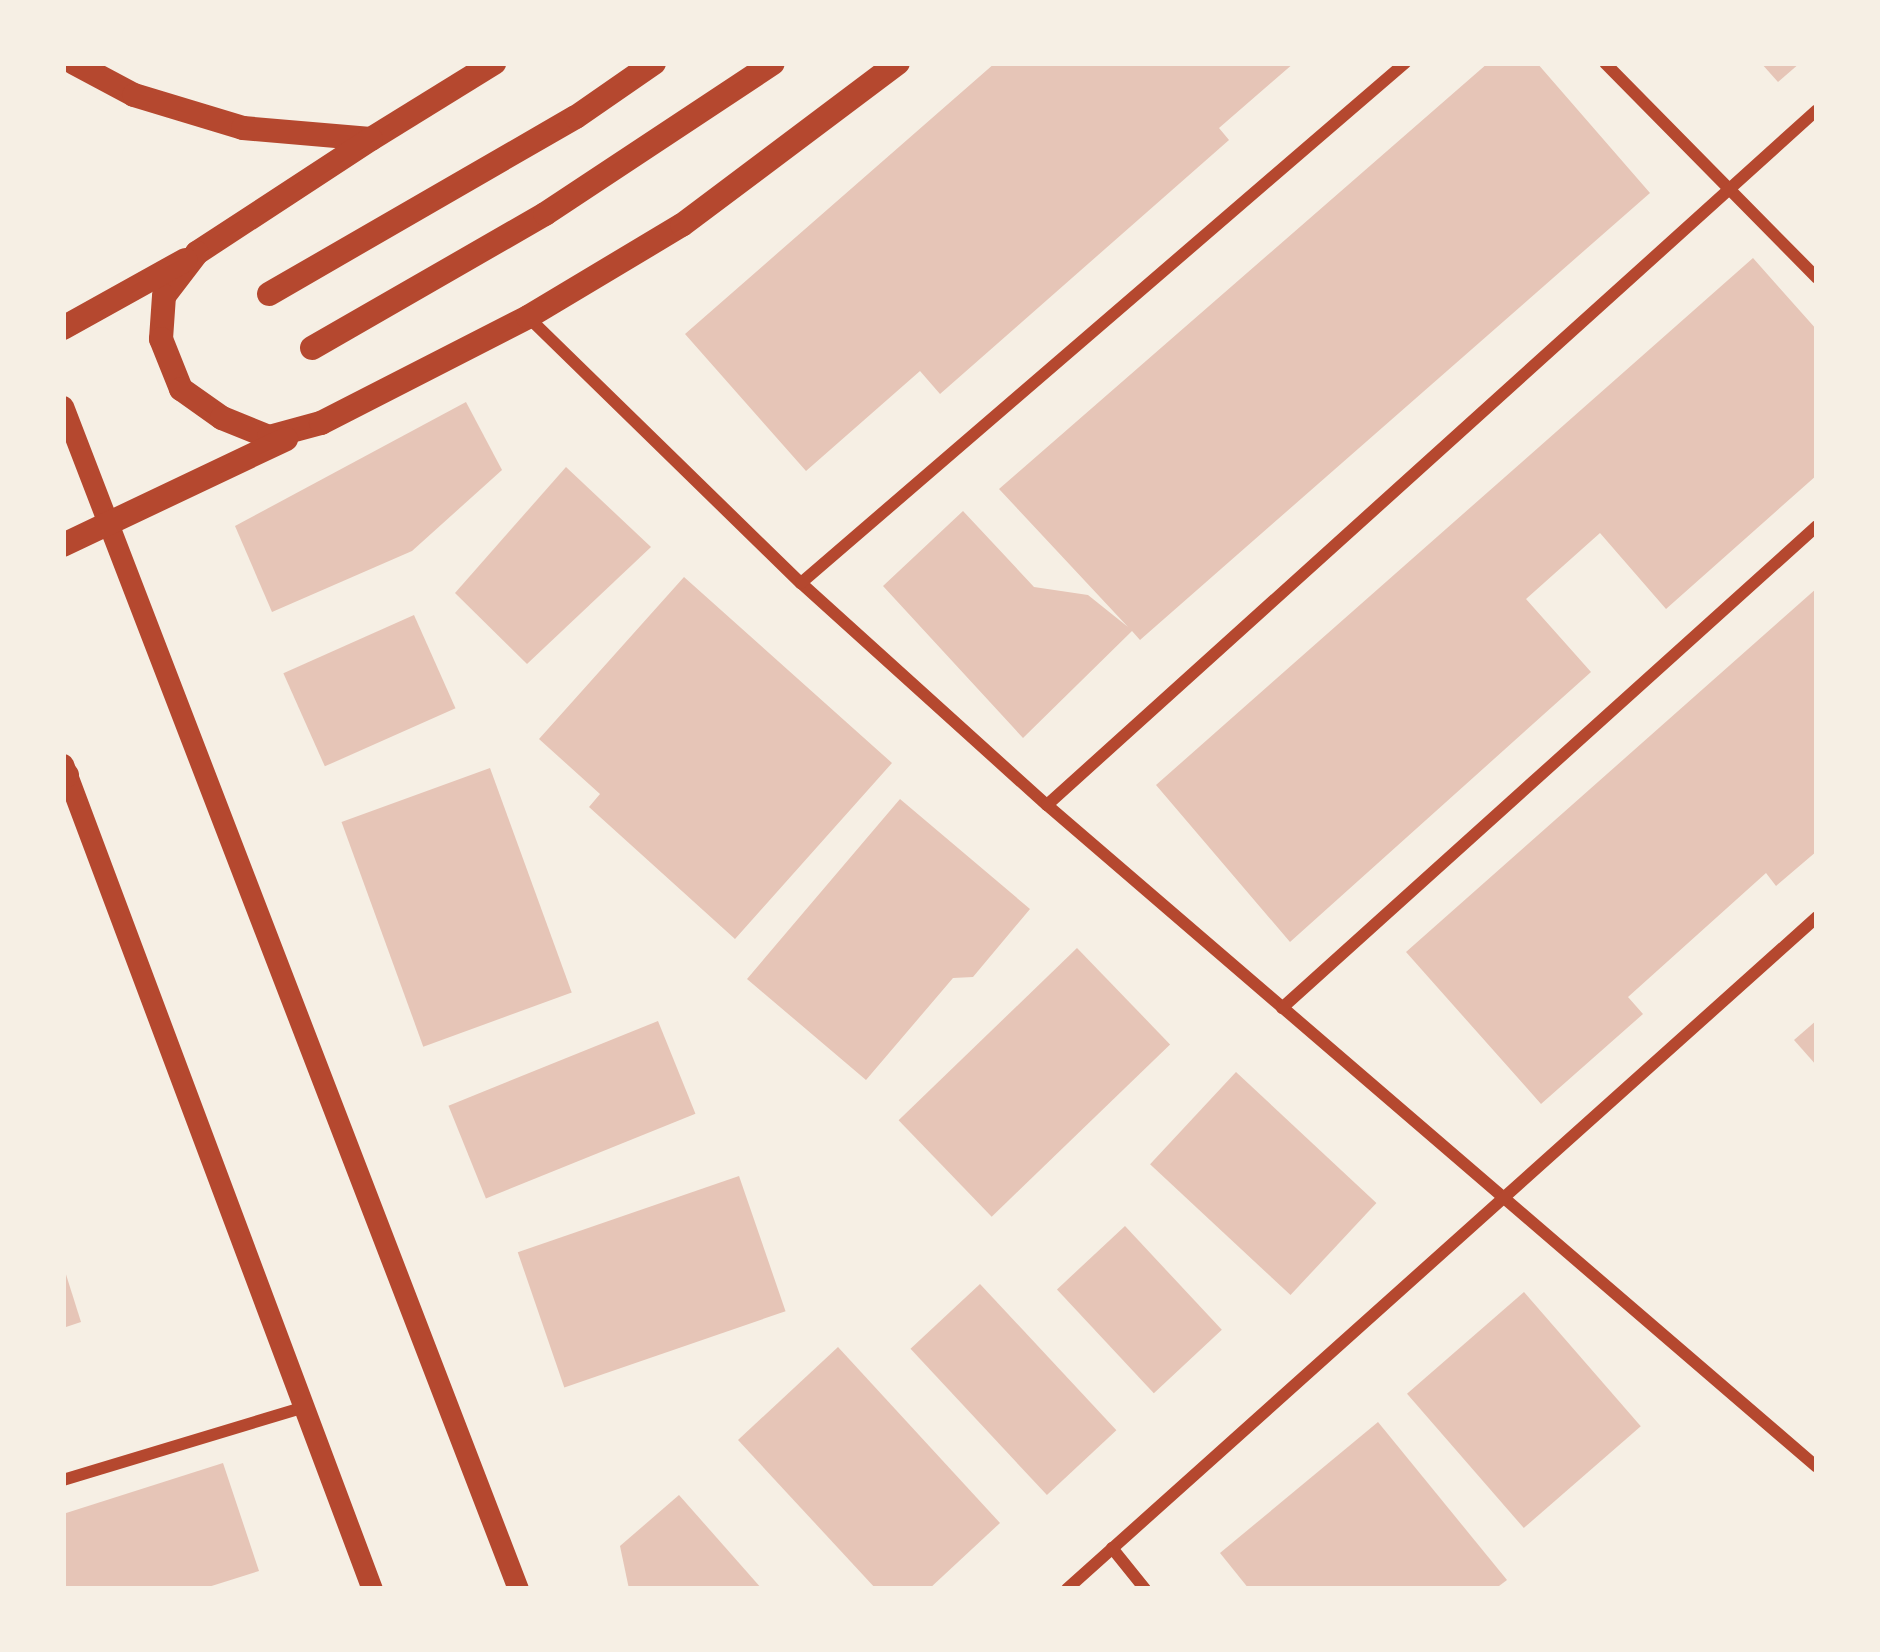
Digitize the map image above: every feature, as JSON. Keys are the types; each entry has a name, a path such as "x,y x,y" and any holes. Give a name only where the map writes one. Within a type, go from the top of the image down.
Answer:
{"main road":[{"path":"74,63 134,95 243,128 371,139"},
{"path":"63,328 197,253 494,63"},
{"path":"268,294 576,117 654,63"},
{"path":"312,348 545,214 773,63"},
{"path":"63,545 321,423 528,317 682,225 898,63"},
{"path":"197,253 164,296 161,339 181,389 222,418 269,437 321,423"}],"street":[{"path":"801,583 1405,63"},
{"path":"1605,63 1817,278"},
{"path":"1047,806 1817,110"},
{"path":"528,317 801,583 1047,806 1504,1193 1817,1467"},
{"path":"63,406 518,1589"},
{"path":"1282,1008 1817,526"},
{"path":"64,771 372,1589"},
{"path":"1067,1589 1817,917"},
{"path":"63,1480 302,1408"},
{"path":"1112,1548 1145,1589"}],"building":[{"path":"995,63 1294,63 1219,128 1229,140 940,394 920,371 806,471 685,334"},
{"path":"1488,63 1537,63 1650,193 1140,640 1132,631 1023,738 883,586 963,511 1034,587 1088,595 1128,627 999,489"},
{"path":"1761,63 1800,63 1778,82"},
{"path":"1753,258 1817,330 1817,475 1666,609 1600,533 1526,599 1591,672 1290,942 1156,785"},
{"path":"466,402 502,470 412,551 272,612 235,526"},
{"path":"566,467 651,547 527,664 455,593"},
{"path":"684,577 892,763 735,939 589,807 600,794 539,739"},
{"path":"1817,588 1817,851 1776,886 1766,873 1628,997 1643,1014 1541,1104 1406,952"},
{"path":"414,615 455,708 325,766 283,673"},
{"path":"490,768 572,993 423,1047 342,822"},
{"path":"900,799 1030,909 973,977 953,978 866,1080 747,979"},
{"path":"1077,948 1170,1044 992,1217 899,1120"},
{"path":"1817,1020 1817,1066 1794,1040"},
{"path":"658,1021 695,1114 486,1198 448,1106"},
{"path":"1236,1072 1376,1203 1290,1295 1150,1164"},
{"path":"739,1176 786,1311 564,1387 518,1252"},
{"path":"1125,1226 1222,1330 1154,1393 1057,1289"},
{"path":"63,1265 81,1322 63,1328"},
{"path":"980,1284 1116,1430 1047,1495 911,1349"},
{"path":"1524,1292 1641,1426 1524,1528 1407,1394"},
{"path":"838,1347 1000,1523 929,1589 876,1589 738,1440"},
{"path":"1378,1422 1507,1580 1495,1589 1249,1589 1220,1553"},
{"path":"223,1463 259,1571 202,1589 63,1589 63,1514"},
{"path":"679,1495 762,1589 629,1589 620,1546"}]}
